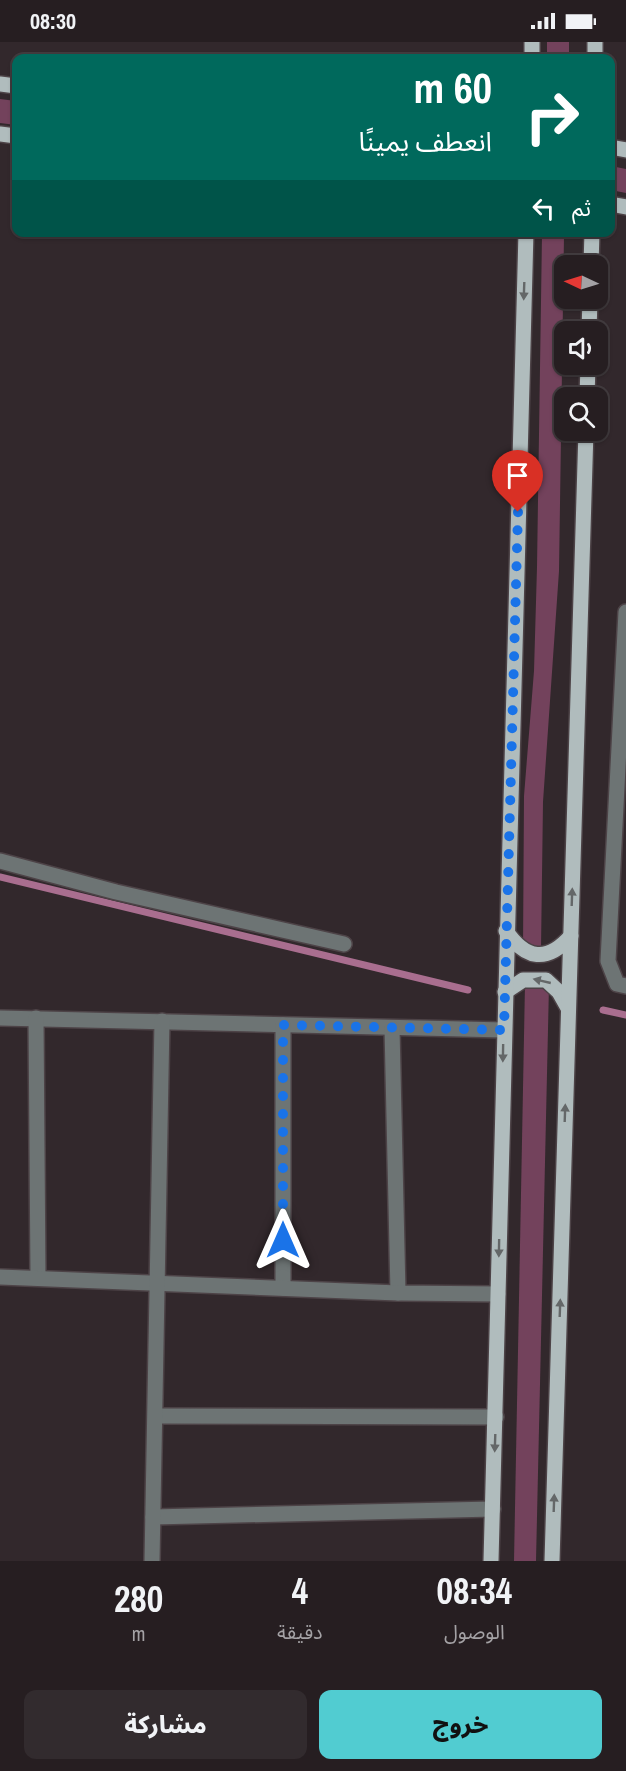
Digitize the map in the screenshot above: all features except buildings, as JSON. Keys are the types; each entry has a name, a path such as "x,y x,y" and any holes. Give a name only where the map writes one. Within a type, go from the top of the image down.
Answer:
{"main road":[{"path":"491,1561 526,237"},
{"path":"591,255 592,237"},
{"path":"552,1561 586,441"},
{"path":"506,932 516,945 526,952 540,955 555,950 571,936"},
{"path":"505,992 524,980 546,980 559,992 568,1008"}],"street":[{"path":"626,612 608,961 617,984 626,986"},
{"path":"0,861 127,895 344,944"},
{"path":"0,1018 504,1030"},
{"path":"36,1018 38,1278"},
{"path":"152,1561 159,1283 162,1021"},
{"path":"283,1025 284,1288"},
{"path":"392,1028 398,1293"},
{"path":"0,1277 398,1293 498,1294"},
{"path":"156,1416 496,1417"},
{"path":"153,1517 493,1509"}],"shaded area":[{"path":"547,42 569,42 569,54 547,54"},
{"path":"0,99 12,100 12,124 0,123"},
{"path":"615,167 626,169 626,193 615,191"},
{"path":"542,237 564,237 564,255 554,255 554,309 563,309 563,321 554,321 554,375 562,375 562,387 554,387 554,441 561,441 559,571 543,802 541,949 523,949 524,796 534,671"},
{"path":"525,984 549,985 536,1561 514,1561"}],"waterway":[{"path":"0,877 468,990"},
{"path":"603,1010 626,1015"}],"route":[{"path":"283,1240 283,1025 504,1030 518,512"}]}
